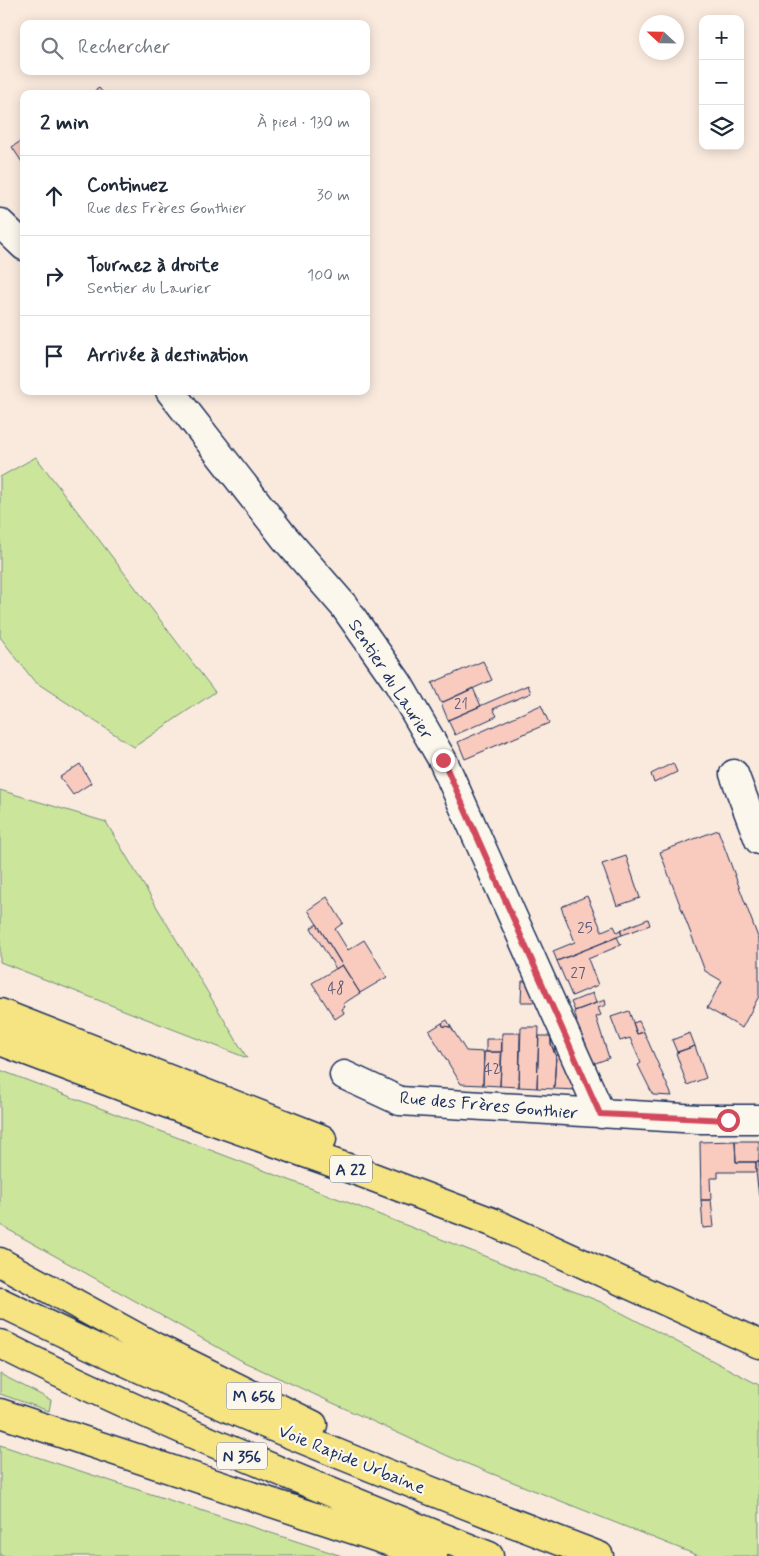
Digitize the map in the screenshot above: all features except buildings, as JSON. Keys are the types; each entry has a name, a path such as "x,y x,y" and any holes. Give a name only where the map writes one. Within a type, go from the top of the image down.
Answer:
{"highway":[{"path":"0,1013 345,1148 400,1173 492,1222"},
{"name":"A 22","path":"0,1041 492,1222 759,1344"},
{"name":"M 656","path":"0,1262 155,1347 512,1523"},
{"name":"Voie Rapide Urbaine","path":"0,1302 79,1340 260,1421 374,1469 600,1556"},
{"name":"N 356","path":"0,1344 182,1430 489,1556"},
{"path":"0,1413 433,1556"}],"street":[{"path":"0,223 20,242"},
{"name":"Sentier du Laurier","path":"173,395 284,536 344,606 398,683 443,760 600,1114"},
{"path":"734,774 759,840"},
{"name":"Rue des Frères Gonthier","path":"344,1074 400,1101 699,1119 759,1119"}],"green space":[{"path":"36,457 215,692 134,747 34,681 0,637 0,477"},
{"path":"0,790 106,822 247,1058 0,962"},
{"path":"0,1070 347,1202 601,1302 759,1385 759,1556 699,1556 450,1457 244,1362 0,1225"},
{"path":"0,1374 51,1400 49,1411 0,1394"},
{"path":"0,1445 342,1556 0,1556"}],"route":[{"path":"443,760 600,1114 728,1120"}]}
